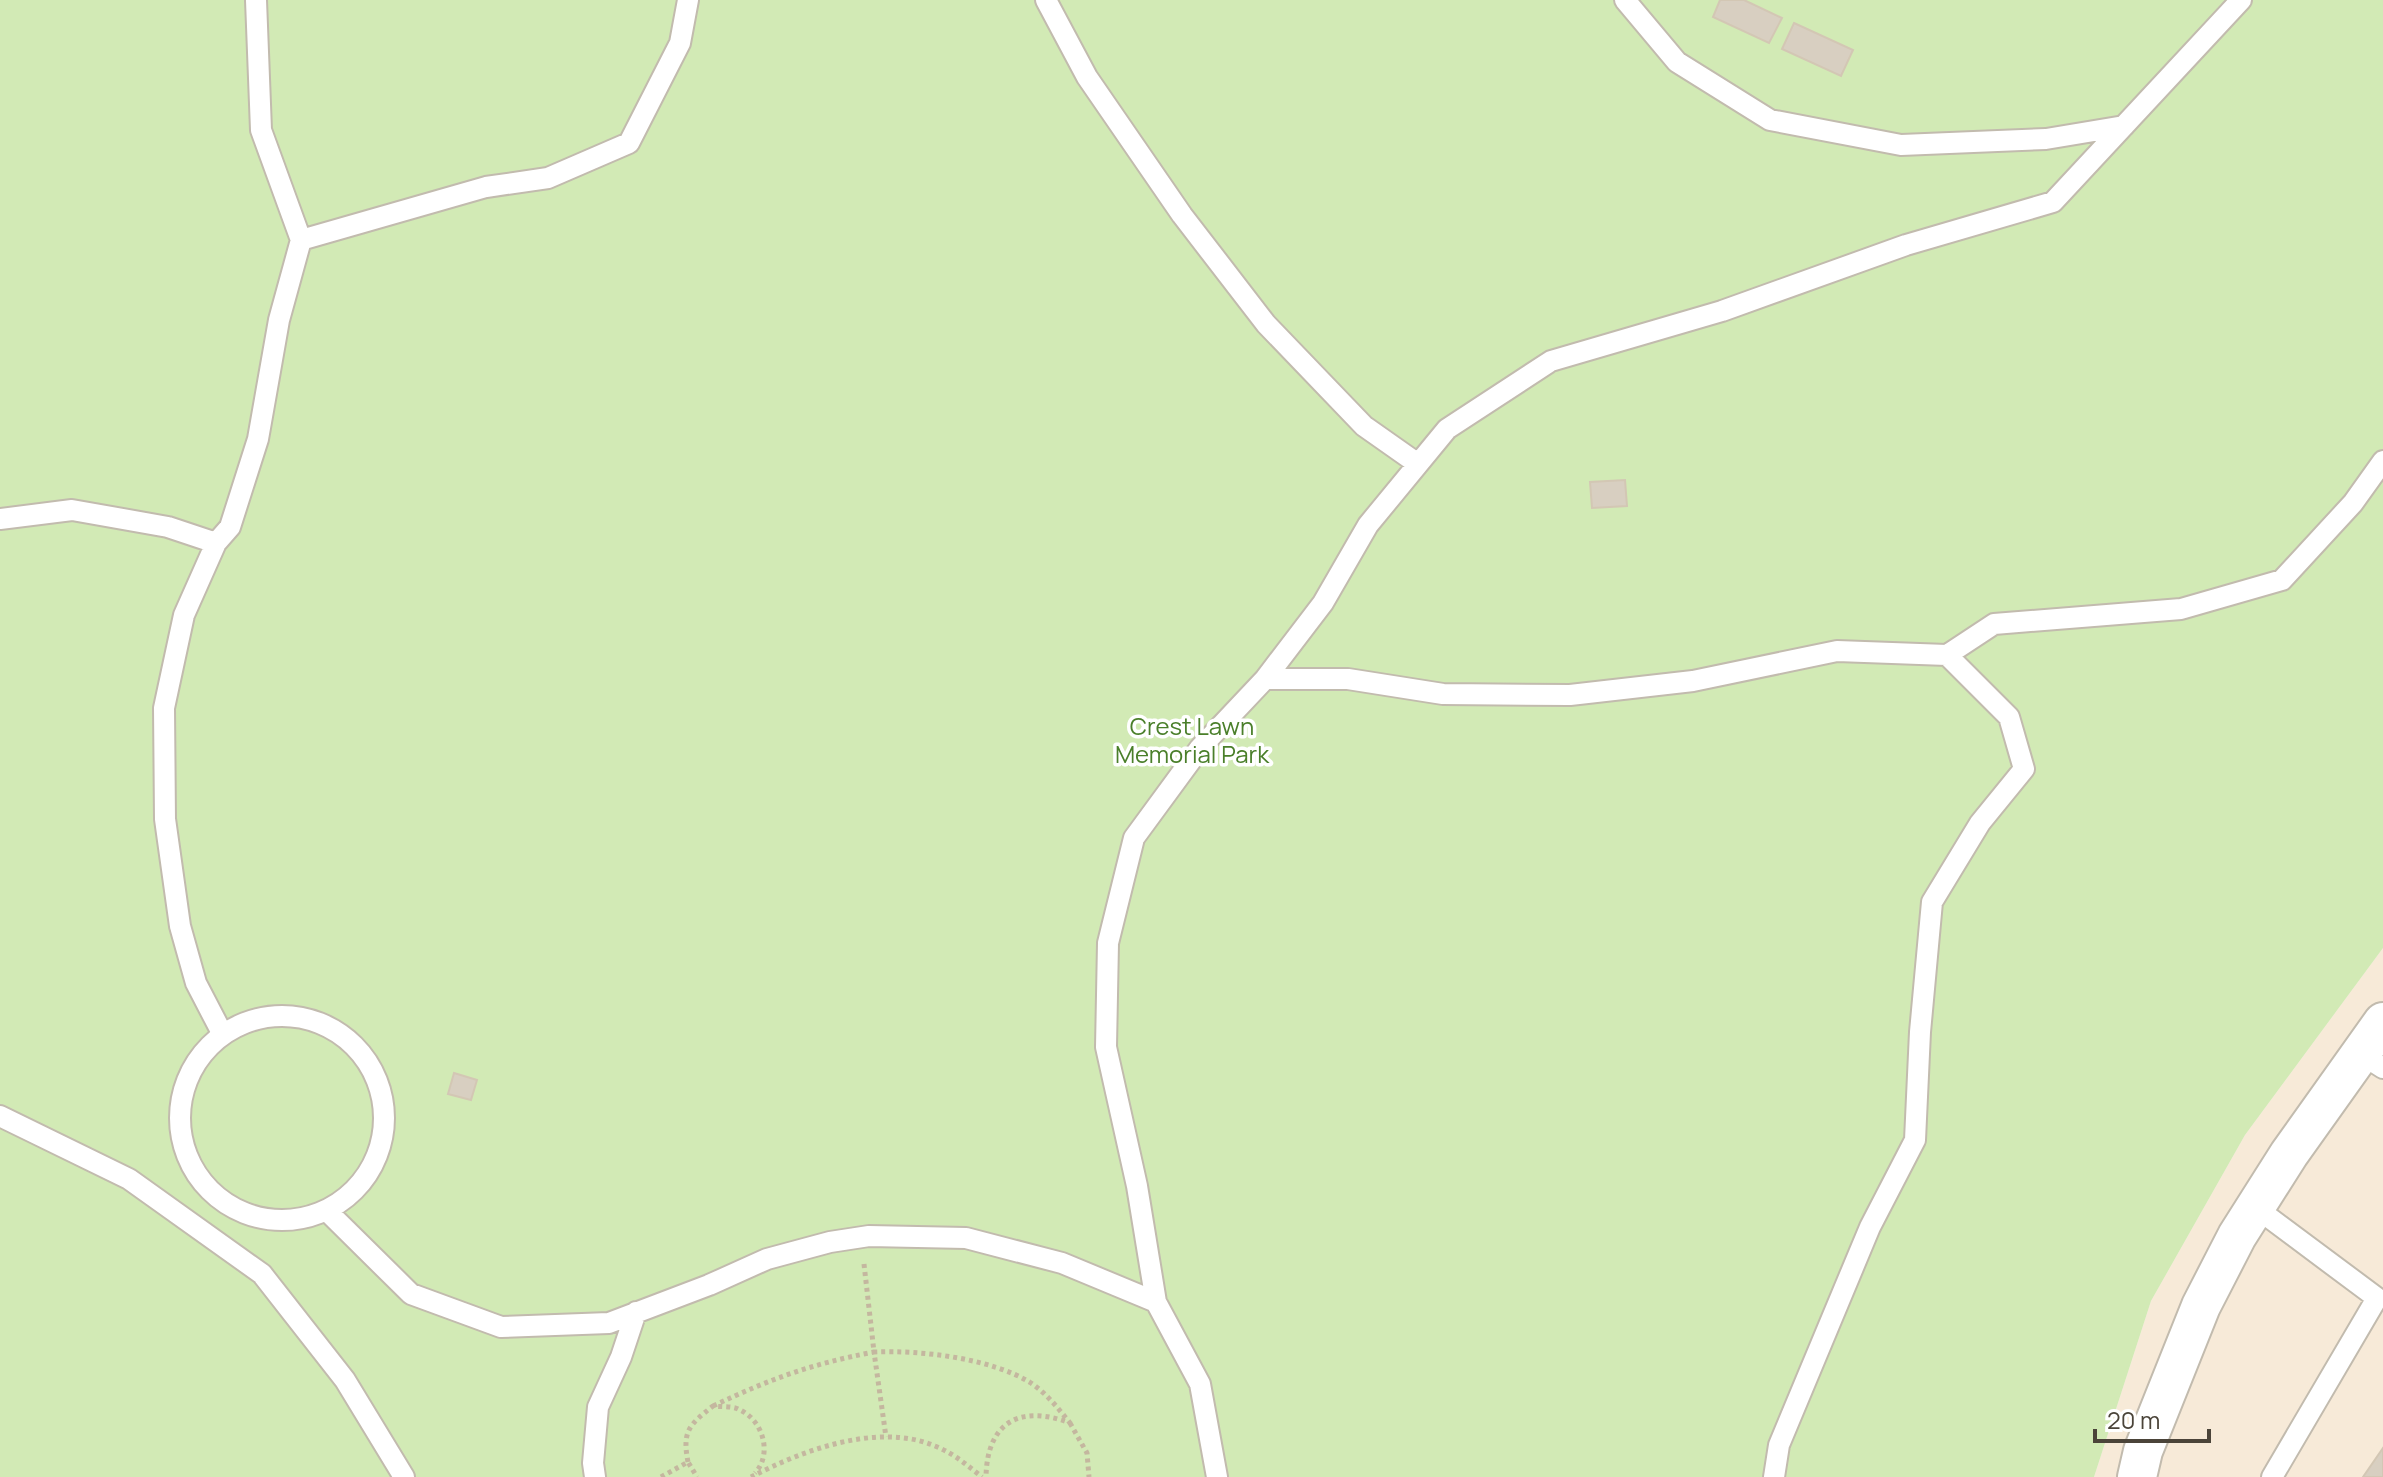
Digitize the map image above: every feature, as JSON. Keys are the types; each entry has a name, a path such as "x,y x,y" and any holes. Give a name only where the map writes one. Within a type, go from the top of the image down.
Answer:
{"street":[{"path":"2137,1477 2143,1451 2201,1306 2255,1207 2289,1154 2372,1061 2383,1022"}],"lane":[{"path":"222,1033 196,983 180,926 165,819 164,708 184,615 216,543 230,527 258,439 279,320 301,240 261,130 256,0"},
{"path":"301,240 486,187 548,178 629,143 680,43 688,0"},
{"path":"1046,0 1087,77 1182,215 1266,324 1364,426 1418,464"},
{"path":"1625,0 1677,62 1770,120 1901,145 2046,139 2124,126"},
{"path":"1217,1477 1200,1384 1156,1302 1137,1186 1106,1047 1108,943 1134,838 1200,748 1265,679 1323,603 1368,525 1447,429 1551,361 1722,311 1906,245 2053,202 2241,0"},
{"path":"1265,679 1348,679 1443,694 1570,695 1693,681 1837,651 1947,655 1994,624 2181,609 2282,580 2353,503 2383,461"},
{"path":"0,519 72,510 168,527 216,543"},
{"path":"1774,1477 1779,1445 1870,1227 1915,1140 1920,1032 1932,902 1980,823 2024,769 2009,717 1947,655"},
{"path":"290,1014 317,1021 348,1039 361,1052 379,1084 384,1119 382,1142 368,1174 356,1189 327,1211 310,1217 274,1221 233,1209 205,1187 183,1148 178,1112 191,1067 222,1033 254,1018 290,1014"},
{"path":"0,1116 129,1179 262,1274 345,1380 404,1477"},
{"path":"2255,1207 2380,1294 2272,1477"},
{"path":"327,1211 411,1294 501,1327 609,1323 767,1259 830,1242 869,1236 966,1238 1062,1263 1156,1302"},
{"path":"595,1477 593,1463 598,1407 621,1357 636,1312"}],"path":[{"path":"863,1271 886,1437"},
{"path":"697,1477 688,1462 684,1441 696,1420 713,1406 769,1379 822,1362 874,1352 921,1352 1005,1371 1030,1382 1053,1400 1070,1423 1087,1453 1089,1476"},
{"path":"713,1406 738,1408 755,1421 765,1442 762,1465 751,1477"},
{"path":"984,1477 986,1455 995,1434 1009,1422 1030,1414 1052,1416 1070,1423"},
{"path":"751,1477 824,1448 886,1437 934,1446 984,1477"},
{"path":"661,1477 688,1462"}],"shaded area":[{"path":"2383,948 2383,1477 2094,1477 2151,1301 2245,1135"}],"green space":[{"name":"Crest Lawn Memorial Park","path":"0,0 2383,0 2383,948 2245,1135 2151,1301 2094,1477 0,1477"}],"building":[{"path":"1720,0 1744,0 1782,18 1769,43 1713,17"},
{"path":"1794,23 1853,50 1841,76 1782,49"},
{"path":"1625,480 1627,506 1592,508 1590,482"},
{"path":"454,1073 477,1080 471,1100 448,1094"},
{"path":"2383,1448 2383,1477 2363,1477"}]}
